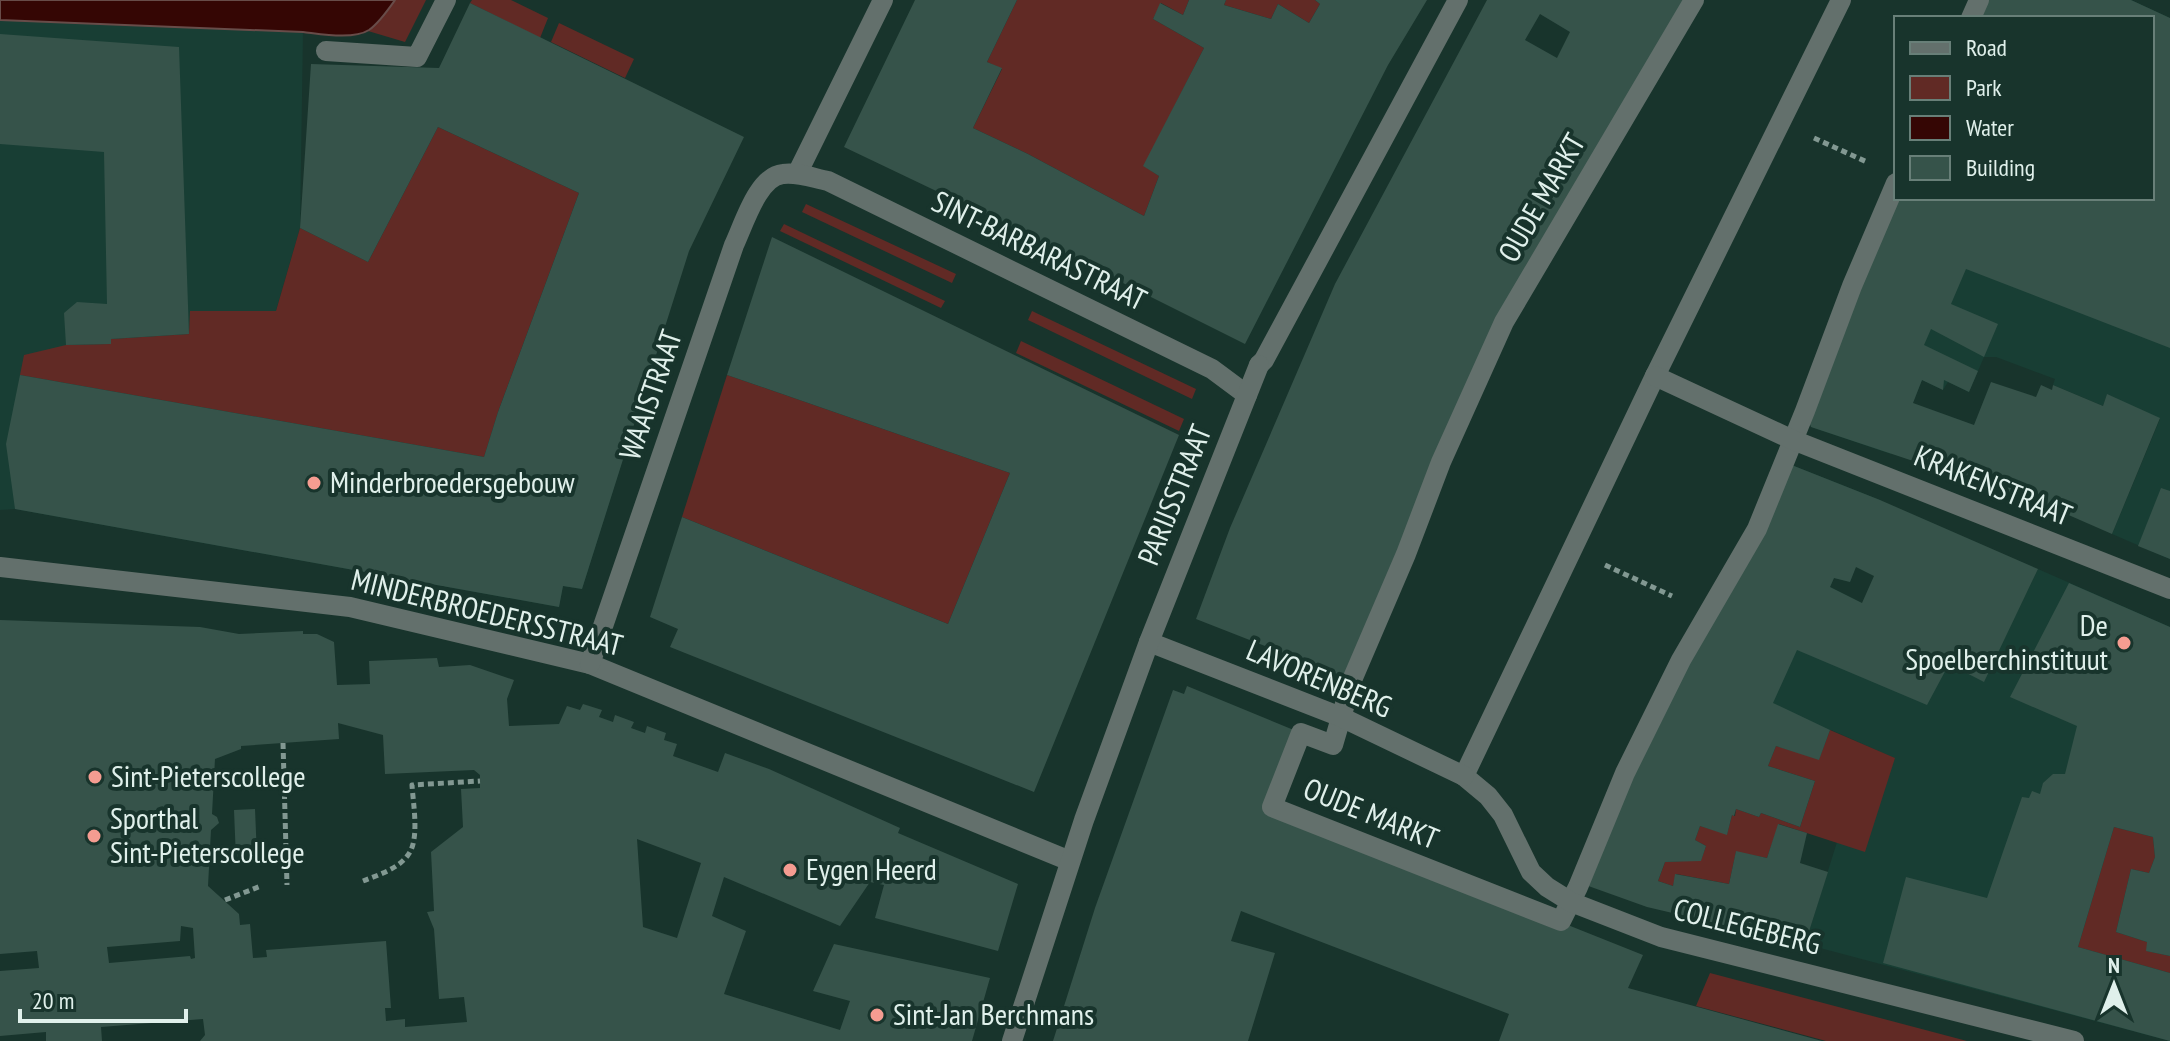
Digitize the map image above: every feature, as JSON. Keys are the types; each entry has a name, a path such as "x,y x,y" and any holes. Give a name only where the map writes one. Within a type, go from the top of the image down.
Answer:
{"street":[{"path":"326,51 417,57 446,0"},
{"path":"797,174 883,0"},
{"name":"PARIJSSTRAAT","path":"1012,1041 1070,861 1149,642 1259,365 1458,0"},
{"name":"OUDE MARKT","path":"1571,902 1561,921 1272,807 1301,733 1333,745 1352,680 1441,462 1504,322 1694,0"},
{"path":"1464,776 1655,376 1841,0"},
{"name":"WAAISTRAAT","path":"590,664 734,245 762,185 779,174 797,174"},
{"name":"SINT-BARBARASTRAAT","path":"797,174 828,181 1155,341 1212,369 1247,395"},
{"path":"1571,902 1625,773 1681,660 1757,529 1894,188"},
{"path":"1655,376 1793,440"},
{"name":"KRAKENSTRAAT","path":"1793,440 2170,589"},
{"name":"MINDERBROEDERSSTRAAT","path":"0,567 350,607 590,664 1070,861"},
{"name":"LAVORENBERG","path":"1149,642 1341,717 1464,776"},
{"name":"COLLEGEBERG","path":"1464,776 1488,796 1503,815 1531,872 1571,902 1661,937 2074,1041"}],"path":[{"path":"1826,144 1876,166"},
{"path":"1620,571 1680,600"},
{"path":"283,743 287,885"},
{"path":"363,881 391,869 408,856 415,841 412,785 480,781"},
{"path":"225,900 261,886"}],"shaded area":[{"path":"1979,0 2131,0 2170,18 2170,559 2112,534 2160,419 2107,395 2103,406 2053,385 2055,379 1996,357 1984,357 1969,392 1948,382 1943,390 1922,380 1891,454 1811,427 1895,200 2154,200 2154,16"},
{"path":"0,20 303,32 300,228 276,311 498,412 627,446 582,589 563,586 559,607 15,509 0,510"},
{"path":"1784,462 1880,500 1850,582 1834,578 1830,587 1869,607 1919,649 1983,681 2038,569 2170,627 2170,1041 1805,944 1837,842 1894,758 1831,730 1819,760 1768,766 1815,781 1800,827 1762,813 1759,817 1736,809 1734,816 1731,816 1727,835 1706,846 1701,861 1665,863 1647,907"}],"green space":[{"path":"395,0 426,0 405,42 368,31"},
{"path":"472,0 511,0 548,18 540,38 470,3"},
{"path":"1017,0 1189,0 1183,15 1161,3 1153,19 1204,48 1144,166 1159,176 1144,216 973,128 1002,69 987,62"},
{"path":"1226,0 1315,0 1320,4 1309,23 1278,4 1271,19 1224,5"},
{"path":"559,23 634,59 625,78 551,42"},
{"path":"438,127 579,193 484,457 20,375 24,355 66,345 110,344 111,339 189,334 190,311 276,311 300,228 368,262"},
{"path":"806,204 956,274 952,283 802,212"},
{"path":"784,224 945,301 941,308 780,231"},
{"path":"1032,311 1196,389 1192,399 1028,320"},
{"path":"1021,341 1184,419 1179,431 1016,353"},
{"path":"727,375 1010,473 948,624 682,517"},
{"path":"1830,730 1895,758 1865,852 1779,824 1767,858 1736,852 1729,884 1676,874 1673,886 1658,881 1665,862 1701,860 1706,846 1695,840 1700,826 1727,834 1736,809 1759,817 1761,813 1800,827 1815,781 1768,766 1776,746 1819,759"},
{"path":"2114,827 2153,837 2155,857 2149,873 2131,869 2116,932 2147,942 2147,951 2170,956 2170,973 2078,947"},
{"path":"1710,973 1967,1041 1826,1041 1696,1006"}],"water":[{"path":"0,0 395,0 369,30 346,36 0,20"}],"building":[{"path":"915,0 1017,0 987,62 1002,68 973,128 1144,216 1159,176 1143,166 1204,48 1153,19 1160,3 1183,15 1189,0 1226,0 1224,5 1271,19 1278,4 1309,23 1320,4 1315,0 1427,0 1388,65 1245,344 844,147"},
{"path":"1487,0 1694,0 1544,254 1352,680 1196,619 1230,528 1335,284","holes":["1540,14 1570,32 1557,58 1525,40"]},
{"path":"1979,0 2131,0 2170,18 2170,348 1966,269 1951,304 1998,324 1984,357 1931,329 1924,345 1978,371 1969,392 1944,380 1943,390 1922,380 1913,403 1974,425 1991,382 2036,397 2041,385 2052,390 2053,385 2103,406 2107,394 2160,418 2112,534 2048,506 1811,427 1805,411 1895,200 2154,200 2154,16 1972,16"},
{"path":"470,3 744,137 689,251 582,589 563,586 559,607 15,509 6,444 20,375 484,457 579,193 438,127 368,262 300,228 311,64 439,68"},
{"path":"0,34 179,47 189,334 111,339 111,344 66,345 64,313 77,302 107,304 104,152 0,144"},
{"path":"772,237 1179,435 1034,792 670,647 678,629 650,617 682,517 948,624 1010,473 727,375"},
{"path":"1784,462 2038,569 1984,682 1949,664 1927,705 1797,650 1773,703 1830,730 1819,760 1776,746 1768,766 1815,781 1800,827 1761,813 1759,817 1736,809 1727,835 1700,826 1695,840 1706,846 1701,861 1665,862 1658,881 1673,886 1675,874 1729,884 1736,851 1767,858 1778,824 1807,833 1800,863 1828,872 1805,944 1647,907 1580,883","holes":["1856,567 1874,576 1862,603 1830,587 1834,578 1850,582"]},
{"path":"2161,488 2170,491 2170,559 2138,546"},
{"path":"2069,583 2170,627 2170,956 2146,951 2147,942 2116,932 2131,869 2149,873 2155,857 2153,837 2114,827 2078,947 2170,973 2170,1041 1883,963 1906,877 1987,898 2022,797 2029,798 2032,791 2040,794 2043,783 2053,774 2065,774 2077,726 2010,697"},
{"path":"0,620 200,627 239,634 303,631 303,634 317,634 334,642 337,685 370,684 369,661 437,658 439,667 470,665 514,680 507,699 509,726 559,724 567,706 580,710 583,704 602,710 599,717 613,722 615,715 634,722 631,728 645,733 647,726 666,733 664,740 677,744 673,756 718,772 725,753 769,769 900,828 898,833 1018,884 998,951 875,918 884,885 870,882 840,926 724,877 712,916 746,931 724,994 840,1030 850,1001 813,991 834,944 990,978 972,1041 200,1041 205,1035 203,1019 101,1027 102,1041 46,1041 46,1032 0,1036 0,971 39,968 37,951 0,954","holes":["338,723 383,735 385,774 474,770 480,775 480,788 461,789 463,827 431,852 434,911 427,912 434,929 439,999 464,997 467,1022 405,1027 405,1019 386,1021 385,1008 391,1008 386,941 266,950 267,957 253,958 250,924 240,925 239,914 208,886 211,830 219,823 212,814 215,759 241,749 241,746 339,739","637,839 701,863 677,938 643,927","181,926 193,928 195,958 109,963 107,947 180,941"]},
{"path":"1187,686 1301,733 1272,807 1643,955 1628,988 1822,1041 1499,1041 1509,1014 1241,911 1231,941 1275,953 1248,1041 1053,1041 1095,908 1173,690 1184,694"},
{"path":"255,809 257,857 236,859 234,810"}],"place":[{"name":"Minderbroedersgebouw","path":"314,483"},
{"name":"De Spoelberchinstituut","path":"2124,643"},
{"name":"Sint-Pieterscollege","path":"95,777"},
{"name":"Sporthal Sint-Pieterscollege","path":"94,836"},
{"name":"Eygen Heerd","path":"790,870"},
{"name":"Sint-Jan Berchmans","path":"877,1015"}]}
